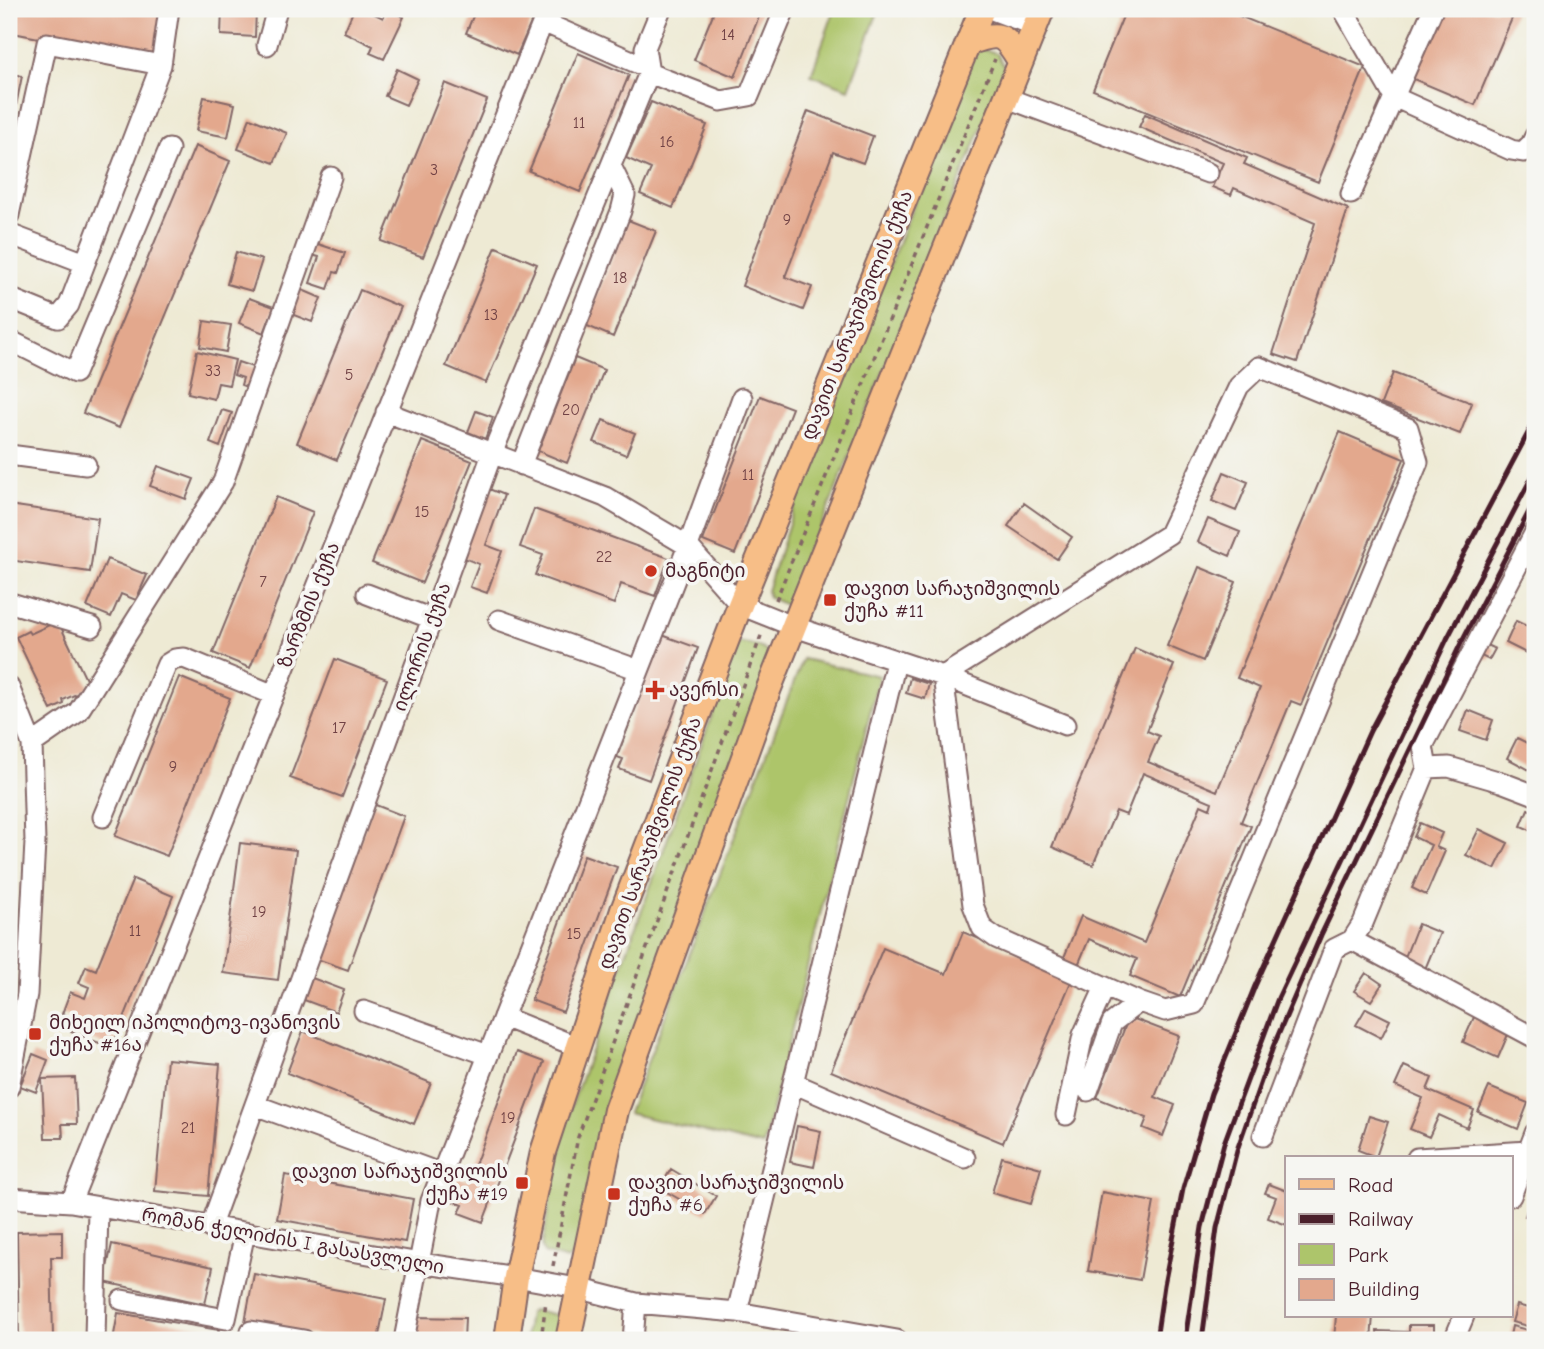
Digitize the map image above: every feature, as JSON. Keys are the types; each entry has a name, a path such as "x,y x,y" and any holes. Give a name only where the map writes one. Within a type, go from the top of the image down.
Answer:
{"main road":[{"name":"დავით სარაჯიშვილის ქუჩა","path":"507,1340 516,1277 543,1152 623,909 740,605 982,9"},
{"path":"568,1340 616,1111 769,688 1041,11"},
{"path":"968,43 992,35 1008,41 1020,61"}],"street":[{"path":"9,298 58,318 69,305 161,65 169,9"},
{"path":"267,45 277,9"},
{"name":"ილორის ქუჩა","path":"210,1228 492,454 649,70 645,47 661,9"},
{"path":"545,16 649,70 721,101 749,96 785,9"},
{"path":"994,9 1027,23 1041,11"},
{"path":"1343,9 1394,97 1511,150 1523,152 1535,136"},
{"path":"1351,194 1433,9"},
{"name":"ზარზმის ქუჩა","path":"71,1202 545,16"},
{"path":"9,215 47,43 161,65"},
{"path":"1007,98 1208,173"},
{"path":"9,340 75,373 169,149"},
{"path":"521,465 621,211 625,195 611,166"},
{"path":"32,744 79,712 223,482 331,177"},
{"path":"9,234 85,263"},
{"path":"1259,367 1408,428 1418,461 1194,1004 1165,1011 1139,1002 996,938 982,928 974,905 943,676 1170,534 1239,386 1259,367"},
{"path":"404,1340 431,1201 688,546 742,398"},
{"path":"386,412 604,497 688,546 740,605 795,627 943,676 1065,725"},
{"path":"9,455 86,465"},
{"path":"1263,1136 1334,949 1352,940 1363,923 1427,768 1423,746 1535,532"},
{"path":"367,594 432,619"},
{"path":"9,604 92,627"},
{"path":"499,620 639,670"},
{"path":"103,817 167,664 175,659 184,659 274,695"},
{"path":"737,1312 896,662"},
{"path":"9,687 32,744 35,842 27,994 9,1087"},
{"path":"1427,768 1449,767 1535,795"},
{"path":"1352,940 1535,1038"},
{"path":"1066,1115 1083,1035 1105,987"},
{"path":"1088,1091 1112,1023 1139,1002"},
{"path":"365,1010 488,1055"},
{"path":"503,1017 578,1047"},
{"path":"793,1083 965,1158"},
{"path":"255,1105 442,1174"},
{"path":"1432,1156 1532,1142 1512,1193"},
{"name":"რომან ჭელიძის I გასასვლელი","path":"9,1198 71,1202 210,1228 516,1277 577,1288 636,1303 737,1312 897,1340"},
{"path":"95,1340 98,1208"},
{"path":"122,1300 226,1319 245,1233"},
{"path":"632,1340 636,1303"},
{"path":"1454,1340 1463,1318"},
{"path":"251,1331 304,1340"}],"path":[{"path":"769,688 744,678 1003,39"}],"green space":[{"path":"835,9 879,9 849,89 811,75"},
{"path":"977,47 997,53 1005,69 789,606 769,598 767,591 801,486"},
{"path":"738,643 757,646 773,658 574,1254 567,1260 544,1253 542,1247 561,1135"},
{"path":"803,659 879,676 763,1146 628,1113"},
{"path":"534,1310 556,1315 560,1322 558,1340 525,1340 529,1313"}],"building":[{"path":"9,9 165,9 155,61 13,33 9,49"},
{"path":"222,9 256,9 255,37 221,35"},
{"path":"354,9 364,9 383,18 387,9 404,17 384,59 370,53 373,46 344,32"},
{"path":"476,9 537,9 517,55 466,33"},
{"path":"715,9 762,9 735,77 694,60"},
{"path":"1126,9 1222,9 1365,67 1318,182 1093,90"},
{"path":"1440,9 1516,9 1475,105 1411,78"},
{"path":"578,53 629,75 580,192 529,171"},
{"path":"397,69 418,79 406,105 385,96"},
{"path":"9,73 22,76 10,135 9,135"},
{"path":"445,83 487,100 423,257 381,241"},
{"path":"204,97 235,104 228,137 196,131"},
{"path":"651,102 707,125 673,208 640,194 651,169 626,158"},
{"path":"808,111 873,136 863,163 833,152 785,277 812,287 803,310 742,286"},
{"path":"1145,114 1247,158 1244,164 1348,209 1297,362 1273,354 1315,223 1234,188 1231,195 1212,187 1223,163 1139,127"},
{"path":"250,118 287,133 274,163 238,149"},
{"path":"195,146 230,161 119,428 83,413"},
{"path":"628,220 656,231 613,337 585,325"},
{"path":"312,242 345,253 338,273 334,272 328,289 310,283 319,257 308,254"},
{"path":"496,247 537,264 486,383 446,366"},
{"path":"236,252 262,260 252,291 227,284"},
{"path":"300,289 321,298 312,322 291,314"},
{"path":"360,290 401,307 337,460 297,443"},
{"path":"249,298 274,307 264,333 239,323"},
{"path":"204,321 231,325 226,352 200,347"},
{"path":"197,351 235,360 229,385 218,383 214,399 188,393"},
{"path":"575,358 604,370 567,463 538,451"},
{"path":"238,362 258,369 252,389 241,385 243,378 234,375"},
{"path":"1393,373 1472,403 1460,434 1381,404"},
{"path":"760,396 792,408 735,554 703,541"},
{"path":"222,410 232,413 220,447 210,443"},
{"path":"476,411 493,417 485,439 468,432"},
{"path":"603,420 635,433 626,455 594,442"},
{"path":"1340,432 1404,459 1301,705 1291,701 1241,822 1251,826 1180,997 1130,976 1137,959 1089,939 1003,1143 831,1071 883,948 946,974 963,932 1058,972 1081,916 1144,943 1201,805 1210,809 1212,802 1143,773 1126,815 1116,811 1093,865 1052,847 1135,648 1174,665 1147,731 1159,736 1148,762 1217,791 1260,688 1237,678"},
{"path":"422,441 472,461 422,583 372,563"},
{"path":"158,466 194,479 186,499 150,486"},
{"path":"1224,472 1248,482 1236,511 1212,501"},
{"path":"484,487 504,495 486,545 502,551 487,593 470,587 479,564 459,556"},
{"path":"276,497 313,512 250,668 213,653"},
{"path":"1024,503 1072,537 1057,559 1008,526"},
{"path":"9,505 98,518 90,572 9,560"},
{"path":"534,509 669,558 655,596 621,584 614,604 535,575 543,555 520,547"},
{"path":"1208,519 1240,532 1230,556 1198,542"},
{"path":"107,559 147,575 136,600 121,594 111,617 87,607"},
{"path":"1199,567 1236,582 1203,661 1167,646"},
{"path":"58,621 90,688 63,700 64,704 51,710 16,637 28,631 30,634"},
{"path":"1516,621 1535,630 1526,653 1506,643"},
{"path":"662,635 698,648 649,780 619,769 623,759 617,757"},
{"path":"1482,643 1495,649 1489,660 1477,654"},
{"path":"335,659 387,679 342,797 290,778"},
{"path":"179,677 230,698 167,856 115,836"},
{"path":"910,678 929,684 925,699 906,693"},
{"path":"1468,710 1493,720 1486,740 1460,731"},
{"path":"1517,738 1535,747 1535,773 1507,758"},
{"path":"373,804 404,816 348,970 317,959"},
{"path":"1528,809 1535,812 1535,832 1521,826"},
{"path":"1420,823 1442,833 1436,847 1445,851 1426,895 1412,888 1431,845 1414,837"},
{"path":"1479,829 1508,843 1495,869 1466,855"},
{"path":"240,843 296,850 278,980 223,973"},
{"path":"584,855 617,867 563,1012 531,1000"},
{"path":"133,879 173,896 112,1048 71,1032 76,1019 62,1014 70,992 85,998 89,987 79,983 86,966 96,970"},
{"path":"1418,924 1440,933 1423,974 1402,965"},
{"path":"1366,973 1382,984 1371,1001 1354,991"},
{"path":"312,978 344,990 336,1012 304,1000"},
{"path":"1366,1008 1390,1020 1381,1038 1356,1025"},
{"path":"1129,1017 1179,1036 1155,1097 1175,1105 1163,1136 1143,1128 1147,1118 1097,1098"},
{"path":"1474,1017 1509,1032 1498,1058 1463,1042"},
{"path":"303,1031 431,1083 414,1124 287,1073"},
{"path":"517,1052 544,1062 483,1222 459,1213 463,1205 441,1197 450,1174 469,1181"},
{"path":"33,1054 48,1060 36,1092 20,1086"},
{"path":"167,1059 220,1064 208,1196 155,1191"},
{"path":"1404,1066 1432,1078 1427,1090 1474,1110 1467,1128 1439,1115 1429,1137 1410,1129 1423,1098 1395,1086"},
{"path":"75,1078 77,1124 62,1124 63,1138 45,1138 42,1079"},
{"path":"1489,1087 1528,1103 1518,1129 1478,1112"},
{"path":"1369,1116 1388,1122 1376,1156 1358,1150"},
{"path":"797,1126 821,1131 814,1167 790,1162"},
{"path":"1002,1157 1041,1168 1031,1204 992,1193"},
{"path":"671,1169 716,1196 705,1214 660,1188"},
{"path":"285,1175 413,1199 405,1242 277,1219"},
{"path":"1269,1184 1285,1190 1285,1224 1268,1218 1276,1197 1265,1193"},
{"path":"1102,1192 1154,1202 1140,1280 1088,1271"},
{"path":"1530,1201 1535,1202 1535,1219 1525,1216"},
{"path":"62,1231 62,1257 51,1257 53,1336 78,1336 78,1340 19,1340 17,1232"},
{"path":"112,1244 213,1267 205,1304 104,1282"},
{"path":"254,1274 386,1299 378,1340 340,1340 245,1322"},
{"path":"1517,1305 1535,1310 1535,1328 1512,1322"},
{"path":"118,1313 219,1330 217,1340 113,1340"},
{"path":"413,1317 465,1318 464,1340 412,1340"},
{"path":"1336,1318 1373,1318 1371,1340 1334,1339"},
{"path":"1409,1325 1434,1325 1434,1340 1377,1340 1377,1331 1409,1332"},
{"path":"1512,1326 1535,1332 1535,1340 1509,1340"},
{"path":"646,1336 673,1338 673,1340 645,1340"}],"railway":[{"path":"1156,1340 1183,1189 1211,1094 1255,986 1370,731 1535,420"},
{"path":"1185,1340 1202,1227 1224,1143 1278,998 1447,639 1535,471"},
{"path":"1202,1340 1217,1228 1237,1150 1273,1047 1321,935 1462,641 1535,500"}],"place":[{"name":"მაგნიტი","path":"651,571"},
{"name":"დავით სარაჯიშვილის ქუჩა #11","path":"830,600"},
{"name":"ავერსი","path":"655,690"},
{"name":"მიხეილ იპოლიტოვ-ივანოვის ქუჩა #16ა","path":"35,1034"},
{"name":"დავით სარაჯიშვილის ქუჩა #19","path":"522,1183"},
{"name":"დავით სარაჯიშვილის ქუჩა #6","path":"614,1194"}]}
